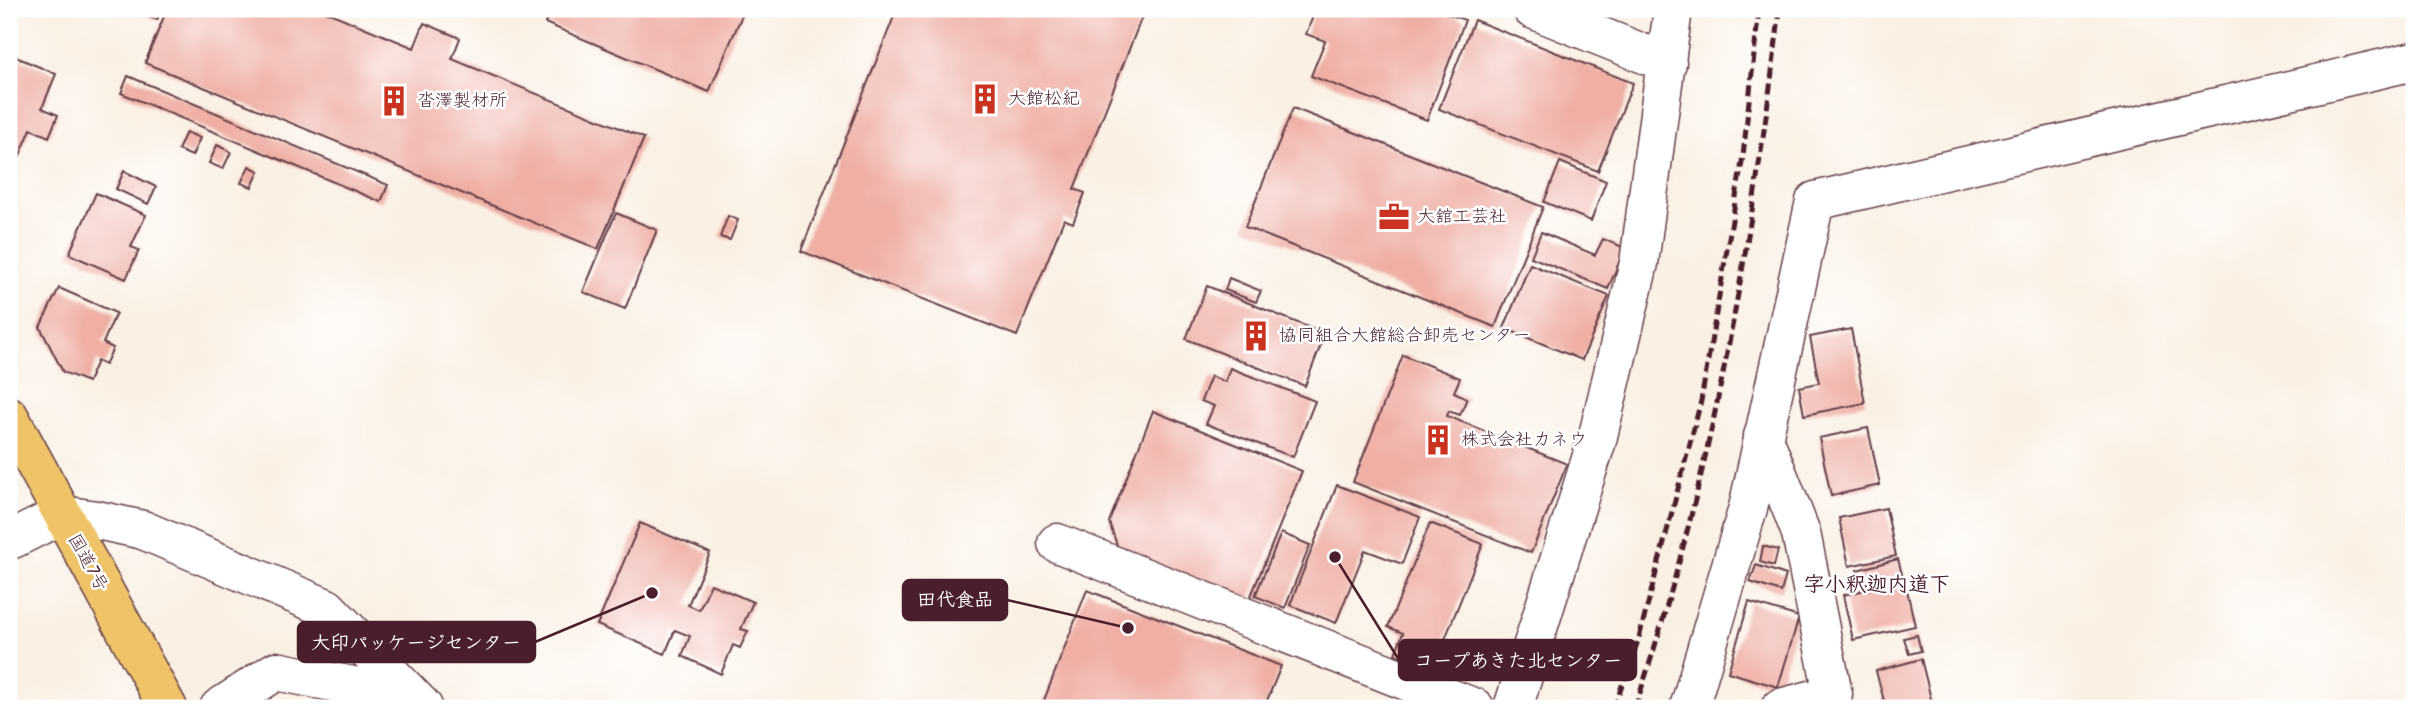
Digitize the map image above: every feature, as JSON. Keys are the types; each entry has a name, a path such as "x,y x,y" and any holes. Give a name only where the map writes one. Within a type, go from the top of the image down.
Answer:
{"highway":[{"name":"国道7号","path":"9,416 167,708"}],"street":[{"path":"1532,9 1667,63"},
{"path":"1513,708 1597,440 1639,263 1673,9"},
{"path":"1689,708 1748,508 1815,201 2414,61"},
{"path":"1763,436 1801,533 1833,694 1780,708"},
{"path":"9,538 13,539 61,515 143,530 327,608 425,707"},
{"path":"1057,542 1475,708"},
{"path":"219,708 276,671 353,686 425,707"}],"building":[{"path":"146,9 162,9 157,20 144,15"},
{"name":"沓澤製材所","path":"167,9 320,9 414,48 424,23 460,38 452,59 644,138 598,249 145,63"},
{"path":"551,9 733,9 743,13 709,92 545,23"},
{"name":"大館松紀","path":"897,9 1145,9 1074,189 1085,193 1073,223 1064,219 1017,336 801,251"},
{"path":"1316,9 1435,9 1465,20 1427,120 1311,76 1325,41 1306,34"},
{"path":"1474,20 1633,83 1598,171 1439,109"},
{"path":"9,54 56,74 42,108 58,115 49,137 31,129 18,160 9,156"},
{"path":"128,76 388,185 381,202 121,93"},
{"name":"大舘工芸社","path":"1293,108 1543,207 1495,327 1245,227"},
{"path":"186,132 200,138 192,156 178,150"},
{"path":"217,145 231,152 223,169 209,163"},
{"path":"1560,162 1606,181 1591,221 1544,202"},
{"path":"249,166 259,171 252,187 241,183"},
{"path":"124,171 156,187 148,204 116,189"},
{"path":"96,193 146,215 131,247 139,250 126,279 69,254"},
{"path":"616,213 657,230 625,309 583,292"},
{"path":"728,216 738,220 730,240 720,237"},
{"path":"1541,232 1595,255 1603,239 1625,248 1608,289 1531,257"},
{"path":"1530,264 1609,296 1582,360 1504,328"},
{"path":"1229,278 1261,291 1256,302 1225,290"},
{"name":"協同組合大館総合卸売センター","path":"1207,286 1325,334 1305,386 1186,339"},
{"path":"59,288 116,313 103,343 113,348 105,365 97,361 88,382 63,372 40,327"},
{"path":"1851,329 1865,403 1804,415 1799,387 1819,383 1810,337"},
{"name":"株式会社カネウ","path":"1403,355 1460,378 1454,392 1467,398 1460,415 1449,411 1447,416 1567,464 1531,553 1353,482"},
{"path":"1230,368 1315,401 1293,457 1206,424 1214,406 1201,401 1211,376 1225,382"},
{"path":"1153,411 1302,471 1249,601 1118,548 1109,522"},
{"path":"1868,428 1880,485 1831,496 1819,438"},
{"path":"1337,485 1420,517 1402,564 1365,550 1336,623 1290,605"},
{"path":"1886,508 1896,556 1849,566 1839,518"},
{"path":"640,523 710,553 688,605 699,610 711,584 753,602 741,629 748,631 740,648 733,645 721,674 682,656 690,636 675,630 665,654 597,625"},
{"path":"1430,523 1483,544 1433,669 1395,654 1403,633 1388,627"},
{"path":"1281,533 1310,545 1285,608 1255,596"},
{"path":"1763,546 1778,550 1774,566 1760,562"},
{"path":"1898,559 1902,574 1861,585 1857,570"},
{"path":"1756,565 1786,575 1781,592 1750,582"},
{"path":"1905,581 1915,626 1853,640 1843,595"},
{"path":"1087,590 1281,666 1264,708 1041,708"},
{"path":"1749,602 1799,617 1778,687 1728,672"},
{"path":"1917,635 1921,651 1909,654 1904,638"},
{"path":"1921,659 1933,707 1886,708 1876,671"}],"railway":[{"path":"1614,708 1639,638 1701,401 1743,156 1759,9"},
{"path":"1635,708 1662,623 1707,450 1756,186 1780,9"}],"place":[{"name":"大館松紀","path":"985,99"},
{"name":"沓澤製材所","path":"394,101"},
{"name":"大舘工芸社","path":"1394,217"},
{"name":"協同組合大館総合卸売センター","path":"1256,336"},
{"name":"株式会社カネウ","path":"1438,440"},
{"name":"コープあきた北センター","path":"1335,557"},
{"name":"大印パッケージセンター","path":"652,593"},
{"name":"田代食品","path":"1128,628"}],"district":[{"name":"字小釈迦内道下","path":"1877,585"}]}
